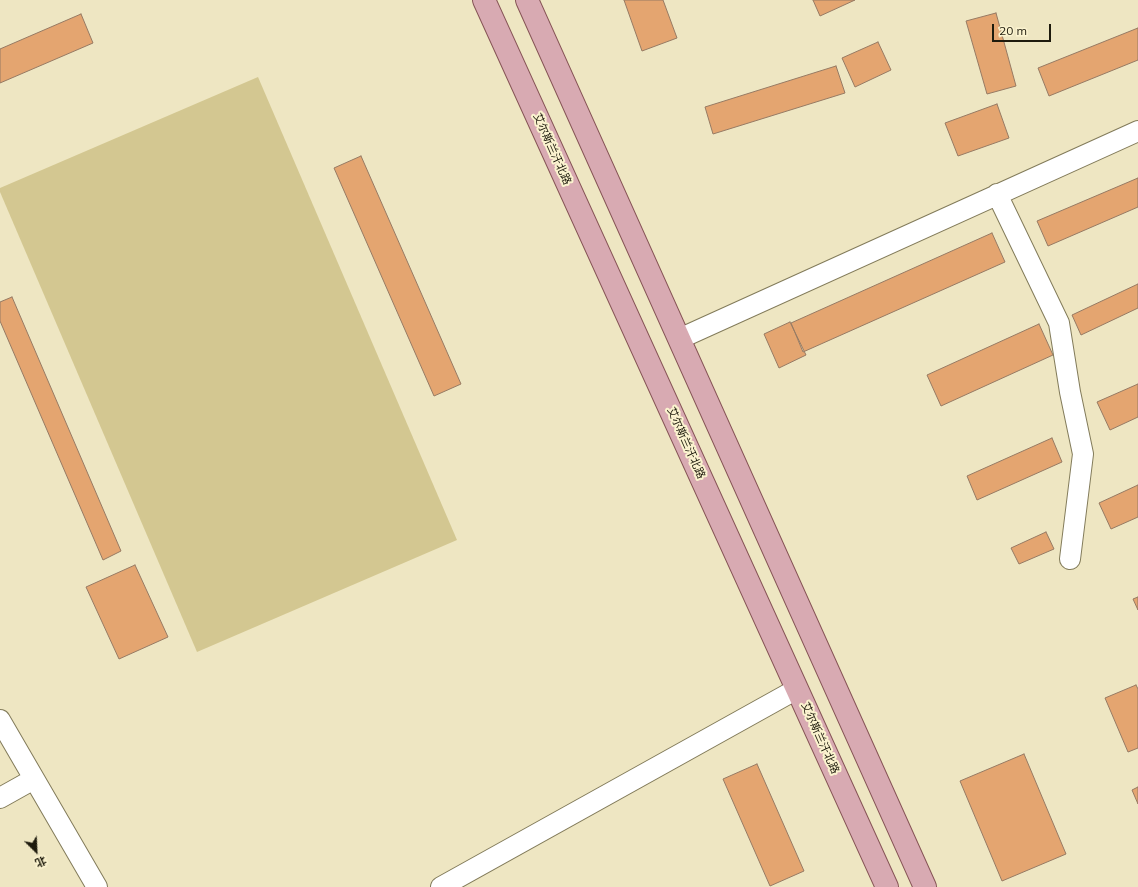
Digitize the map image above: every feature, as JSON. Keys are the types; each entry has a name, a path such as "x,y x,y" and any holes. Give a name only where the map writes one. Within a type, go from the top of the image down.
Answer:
{"main road":[{"name":"艾尔斯兰汗北路","path":"484,0 887,887"},
{"path":"527,0 925,887"}],"street":[{"path":"679,339 996,194 1138,131"},
{"path":"996,194 1059,323 1070,392 1083,454 1070,559"},
{"path":"441,887 797,689"},
{"path":"0,720 97,887"},
{"path":"0,798 34,779"}],"shaded area":[{"path":"258,77 457,540 197,652 0,192 0,188"}],"building":[{"path":"624,0 663,0 677,38 642,51"},
{"path":"813,0 855,0 820,16"},
{"path":"996,13 1016,86 987,94 966,21"},
{"path":"81,14 93,43 0,83 0,49"},
{"path":"1138,28 1138,60 1049,96 1038,68"},
{"path":"878,42 891,70 855,87 842,58"},
{"path":"836,66 845,93 713,134 705,107"},
{"path":"997,104 1009,138 958,156 945,123"},
{"path":"361,156 461,384 434,396 334,168"},
{"path":"1138,178 1138,207 1048,246 1037,221"},
{"path":"992,233 1005,262 803,352 791,323"},
{"path":"1138,284 1138,308 1081,335 1072,315"},
{"path":"12,297 121,551 103,560 0,321 0,302"},
{"path":"790,322 806,355 779,368 764,334"},
{"path":"1039,324 1053,355 941,406 927,375"},
{"path":"1138,384 1138,417 1110,430 1097,402"},
{"path":"1052,438 1062,462 977,500 967,476"},
{"path":"1138,485 1138,517 1111,529 1099,503"},
{"path":"1046,532 1054,549 1019,564 1011,548"},
{"path":"135,565 168,637 119,659 86,587"},
{"path":"1138,597 1138,610 1133,599"},
{"path":"1136,685 1138,689 1138,748 1128,752 1105,698"},
{"path":"1024,754 1066,854 1002,881 960,781"},
{"path":"757,764 804,871 770,886 723,779"},
{"path":"1138,787 1138,804 1132,790"}]}
